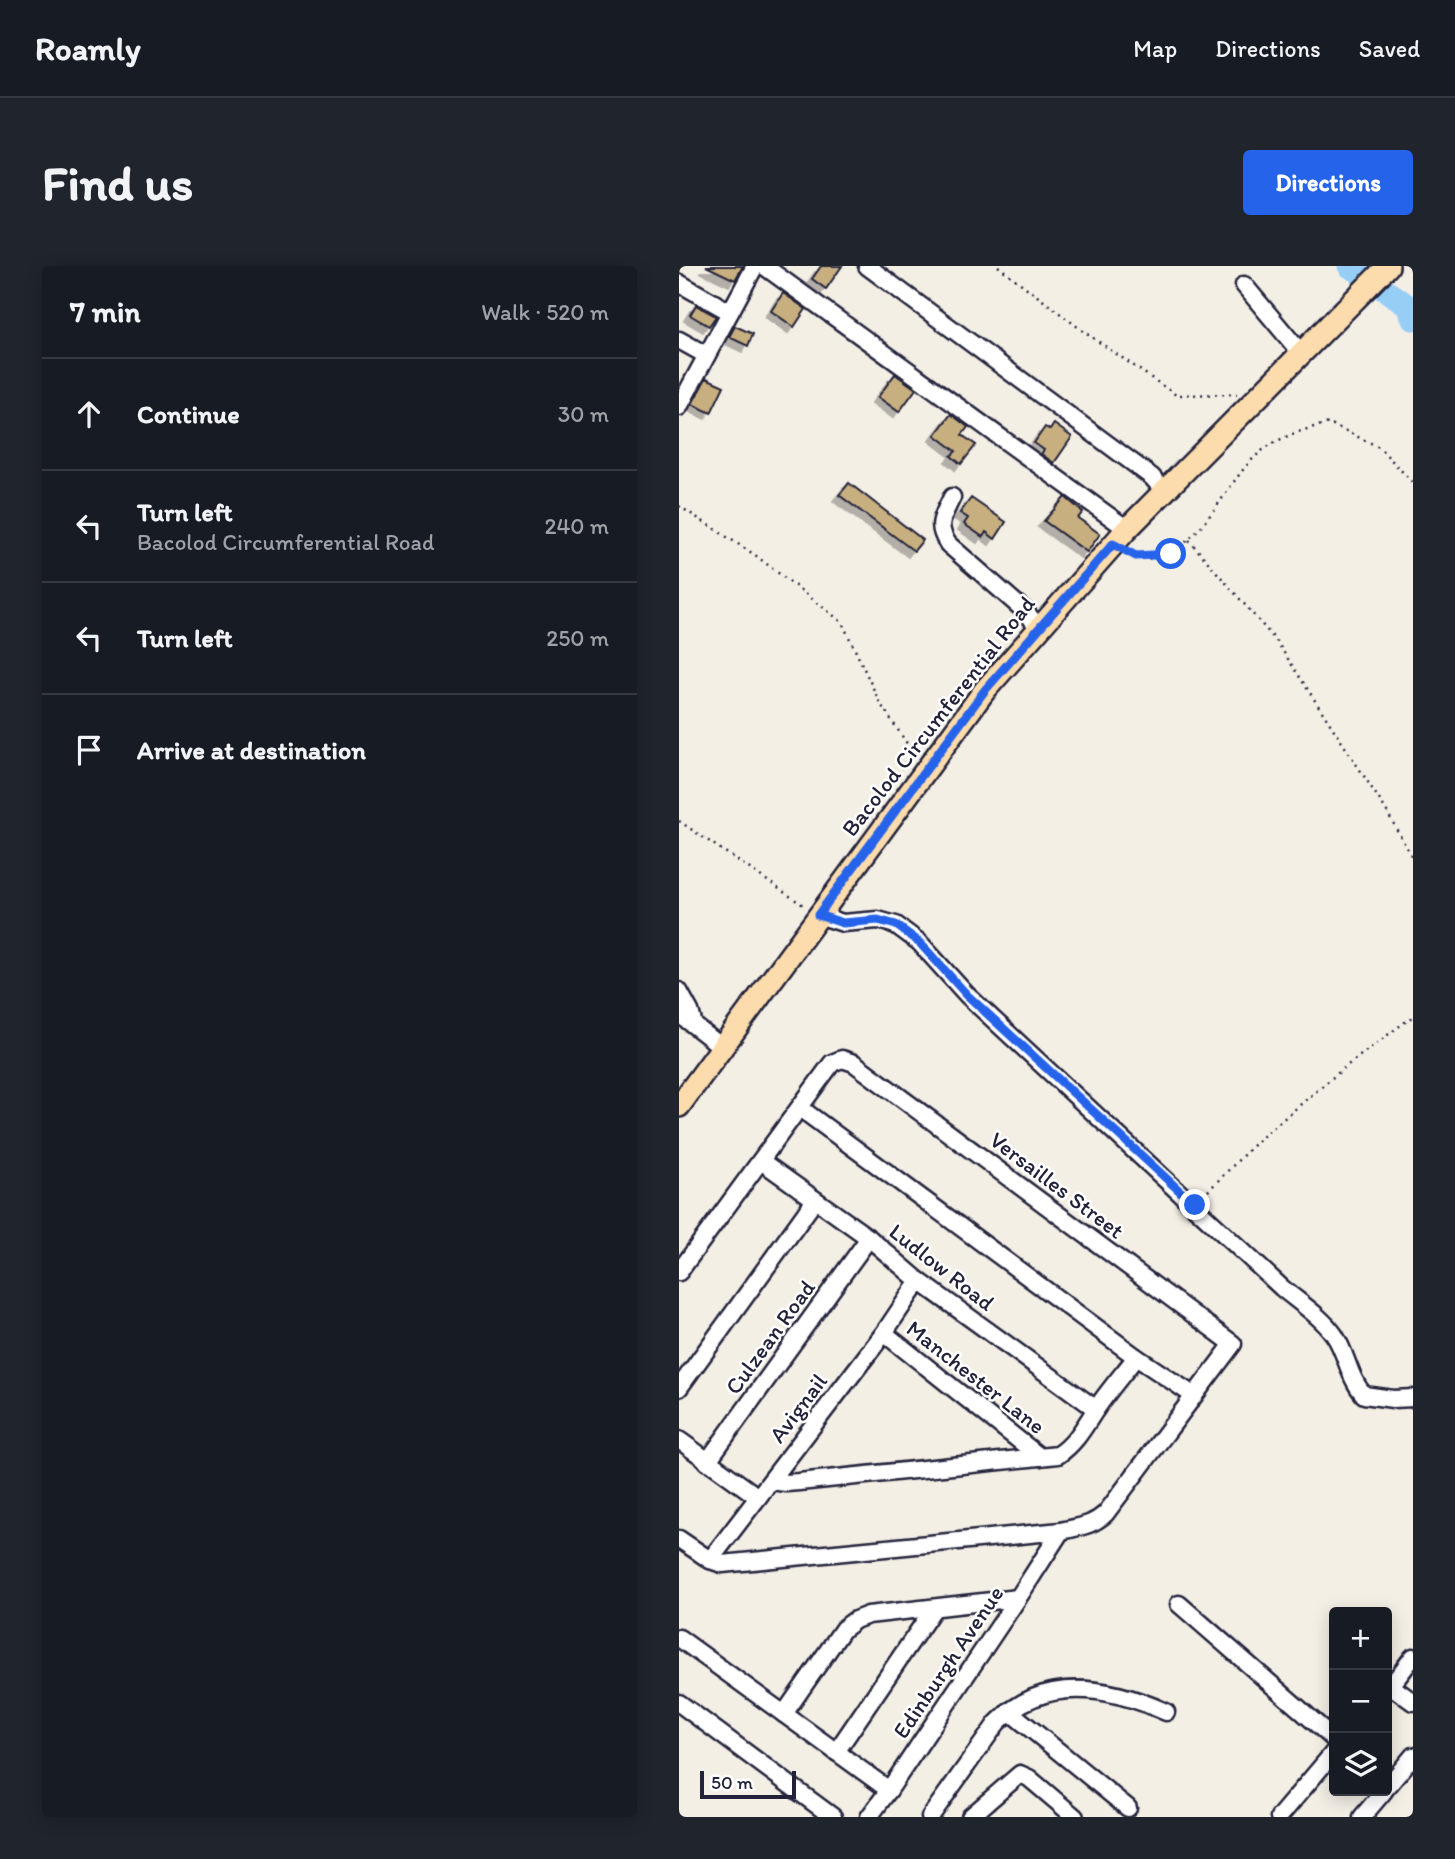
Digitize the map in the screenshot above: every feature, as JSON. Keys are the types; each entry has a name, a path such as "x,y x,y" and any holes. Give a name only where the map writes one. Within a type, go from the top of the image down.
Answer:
{"main road":[{"name":"Bacolod Circumferential Road","path":"679,1105 985,690 1120,536 1388,266"}],"street":[{"path":"680,402 755,266"},
{"path":"764,266 1120,536"},
{"path":"867,266 1152,477 1165,492"},
{"path":"679,283 730,313"},
{"path":"1244,285 1300,352"},
{"path":"679,340 706,355"},
{"path":"952,497 940,525 942,535 948,544 1026,612 1039,628"},
{"path":"818,915 843,923 878,920 896,925 919,942 967,995 1334,1335 1356,1387 1364,1395 1393,1399 1413,1398"},
{"path":"679,991 694,1025"},
{"path":"679,1014 722,1047"},
{"name":"Versailles Street","path":"800,1108 832,1063 842,1059 854,1063 1233,1344 1193,1395"},
{"path":"679,1272 800,1108 1136,1357 1193,1395 1098,1521 1061,1531 722,1564 710,1560 679,1539"},
{"name":"Ludlow Road","path":"761,1161 869,1238 919,1281 1096,1409"},
{"path":"679,1388 815,1199"},
{"name":"Culzean Road","path":"707,1462 869,1238"},
{"name":"Avignail","path":"710,1560 884,1334 919,1281"},
{"name":"Manchester Lane","path":"884,1334 1040,1457"},
{"path":"771,1481 799,1482 1058,1455 1071,1447 1136,1357"},
{"path":"679,1440 758,1497"},
{"name":"Edinburgh Avenue","path":"869,1817 1019,1598 1061,1531"},
{"path":"784,1714 843,1629 855,1620 868,1615 1019,1598"},
{"path":"1179,1604 1329,1735"},
{"path":"836,1752 934,1608"},
{"path":"679,1638 889,1790"},
{"path":"1392,1684 1413,1657"},
{"path":"930,1817 997,1723 1009,1711 1032,1698 1050,1692 1081,1688 1140,1700 1166,1712"},
{"path":"1392,1690 1413,1702"},
{"path":"679,1703 833,1817"},
{"path":"1009,1711 1128,1808"},
{"path":"1392,1781 1413,1756"},
{"path":"1279,1817 1329,1758"},
{"path":"969,1817 1020,1774 1029,1778 1075,1817"},
{"path":"1362,1817 1379,1796"}],"path":[{"path":"998,266 1083,331 1176,395 1261,393"},
{"path":"1120,536 1136,556 1171,554 1189,540 1248,463 1285,435 1329,423 1379,447 1413,483"},
{"path":"679,506 755,555 842,622 880,703 925,771"},
{"path":"1189,540 1277,642 1386,810 1413,859"},
{"path":"679,821 818,915"},
{"path":"1195,1205 1257,1142 1345,1067 1413,1016"}],"building":[{"path":"706,266 743,266 735,280"},
{"path":"821,266 842,266 826,289 812,279"},
{"path":"783,293 806,309 794,327 771,311"},
{"path":"696,305 716,316 709,326 690,315"},
{"path":"735,326 753,334 748,346 729,337"},
{"path":"895,374 916,389 899,412 878,397"},
{"path":"706,378 724,386 711,413 692,404"},
{"path":"951,414 968,427 962,435 976,445 961,464 951,456 956,451 935,435"},
{"path":"1054,424 1072,437 1054,463 1041,454 1044,450 1034,443 1045,427 1050,430"},
{"path":"849,483 923,540 914,551 839,495"},
{"path":"1065,497 1083,512 1078,518 1100,534 1087,552 1044,521"},
{"path":"971,498 1006,522 995,539 986,532 983,537 964,524 968,518 960,513"}],"waterway":[{"path":"1349,266 1407,305 1413,319"}],"route":[{"path":"1171,554 1136,556 1113,544 985,690 818,915 843,923 878,920 896,925 919,942 967,995 1195,1205"}]}
